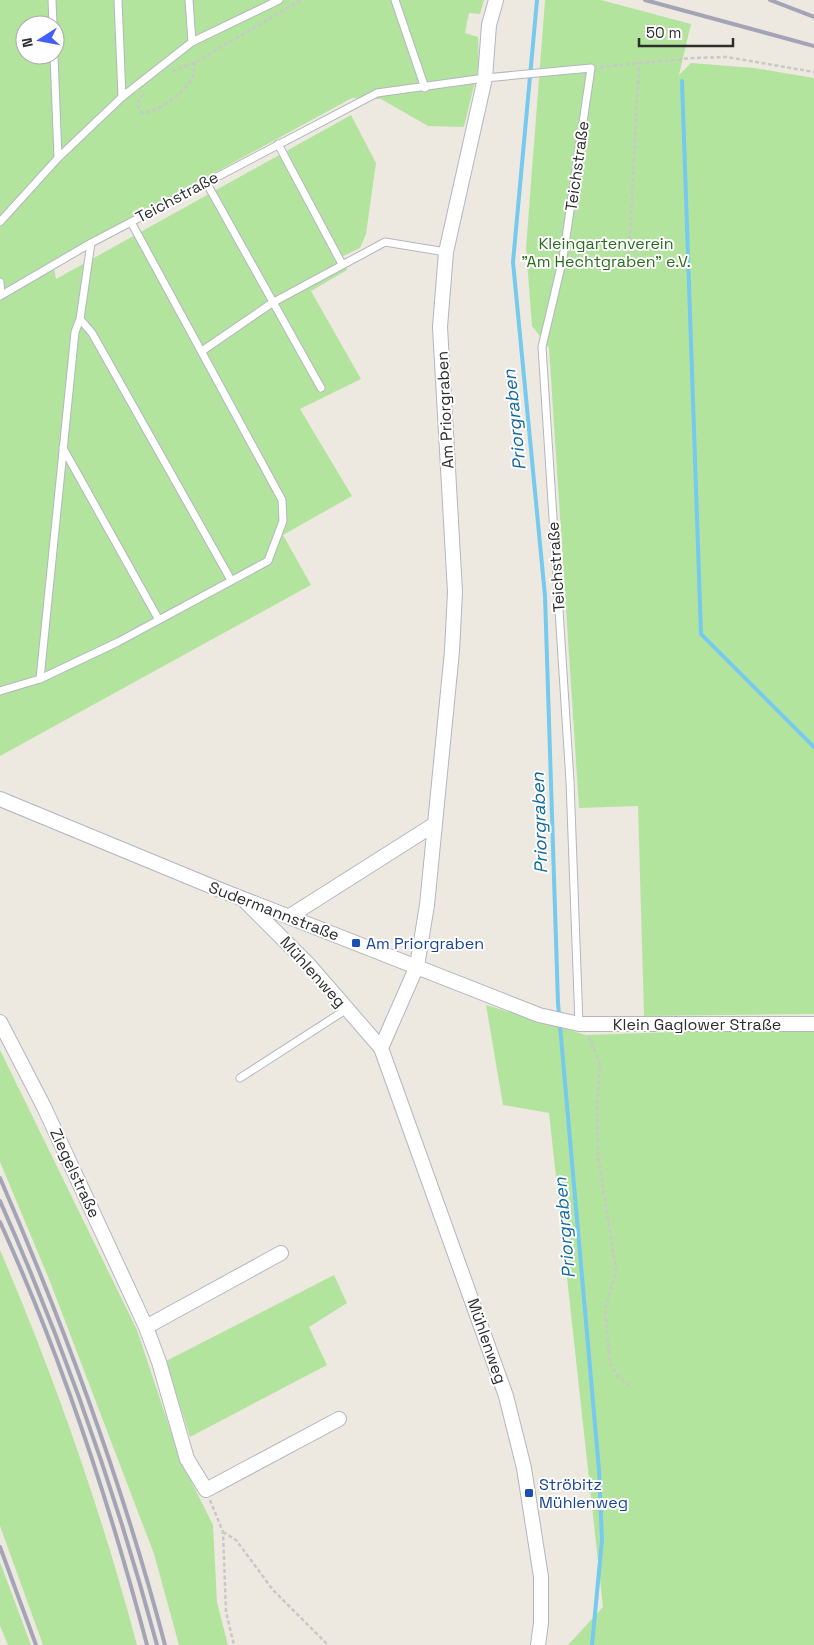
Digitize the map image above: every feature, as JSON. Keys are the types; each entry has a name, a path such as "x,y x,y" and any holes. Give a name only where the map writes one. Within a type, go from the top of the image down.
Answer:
{"street":[{"name":"Am Priorgraben","path":"417,966 427,905 452,651 455,592 440,327 446,252 485,78 489,25 496,0"},
{"name":"Sudermannstraße","path":"0,799 242,898 539,1015 582,1024"},
{"path":"290,916 435,824"},
{"name":"Mühlenweg","path":"242,898 309,965 381,1048 506,1396 524,1468 541,1577 538,1645"},
{"path":"381,1048 417,966"},
{"name":"Ziegelstraße","path":"0,1022 44,1107 146,1327 159,1362 186,1459 206,1490"},
{"name":"Klein Gaglower Straße","path":"582,1024 814,1024"},
{"path":"146,1327 280,1253"},
{"path":"206,1490 339,1419"}],"lane":[{"path":"52,0 53,15"},
{"path":"118,0 122,97"},
{"path":"189,0 192,42"},
{"path":"0,222 58,158 122,97 192,42 278,0"},
{"path":"395,0 425,88"},
{"path":"54,65 58,158"},
{"name":"Teichstraße","path":"1,296 91,243 377,93 425,88 485,78 591,68 564,258 542,348 570,781 582,1024"},
{"path":"278,144 342,264"},
{"path":"206,182 321,388"},
{"path":"0,691 40,679 159,620 268,561 283,521 282,500 131,222"},
{"path":"202,351 272,303 384,242 446,252"},
{"path":"40,679 75,332 80,319 91,243"},
{"path":"0,282 1,296"},
{"path":"80,319 92,332 231,580"},
{"path":"63,448 159,620"},
{"path":"240,1078 347,1009"}],"path":[{"path":"167,74 194,63 301,0"},
{"path":"591,68 727,57 814,72"},
{"path":"148,87 138,101 138,107 142,113 152,113 186,87 193,76 194,63"},
{"path":"629,253 639,63"},
{"path":"582,1024 600,1064 597,1102 598,1156 616,1270 605,1310 610,1364 618,1376 632,1388"},
{"path":"206,1490 223,1532 226,1612 234,1645"},
{"path":"223,1532 236,1540 273,1590 328,1645"}],"green space":[{"path":"0,0 484,0 480,14 469,13 465,33 478,37 479,65 464,127 428,126 381,99 352,98 53,261 56,279 351,115 376,163 366,234 360,248 343,256 347,270 311,291 361,379 300,409 352,496 283,535 311,585 0,756"},
{"name":"Kleingartenverein \"Am Hechtgraben\" e.V.","path":"545,0 601,0 691,24 679,75 691,63 754,68 814,78 814,1014 644,1016 638,806 579,808 549,348 532,326 526,248"},
{"path":"486,1005 586,1035 702,1031 814,1032 814,1645 568,1645 603,1607 549,1113 503,1105"},
{"path":"0,1050 137,1330 180,1459 213,1525 217,1602 228,1645 179,1645 154,1554 49,1279 0,1162"},
{"path":"0,1250 40,1347 76,1445 108,1544 137,1645 43,1645 0,1526"},
{"path":"334,1275 347,1303 309,1327 327,1365 190,1437 166,1361"},
{"path":"0,1562 31,1645 8,1645 0,1626"}],"waterway":[{"name":"Priorgraben","path":"537,0 513,262 545,596 558,1003 599,1470 602,1540 592,1645"},
{"path":"682,81 701,634 814,747"}],"railway":[{"path":"645,0 814,46"},
{"path":"770,0 814,17"},
{"path":"0,1178 48,1293 92,1408 131,1526 165,1645"},
{"path":"0,1201 46,1310 87,1420 124,1532 157,1645"},
{"path":"0,1222 23,1273 64,1378 117,1537 147,1645"},
{"path":"0,1547 36,1645"}],"place":[{"name":"Am Priorgraben","path":"356,943"},
{"name":"Ströbitz Mühlenweg","path":"529,1493"}]}
